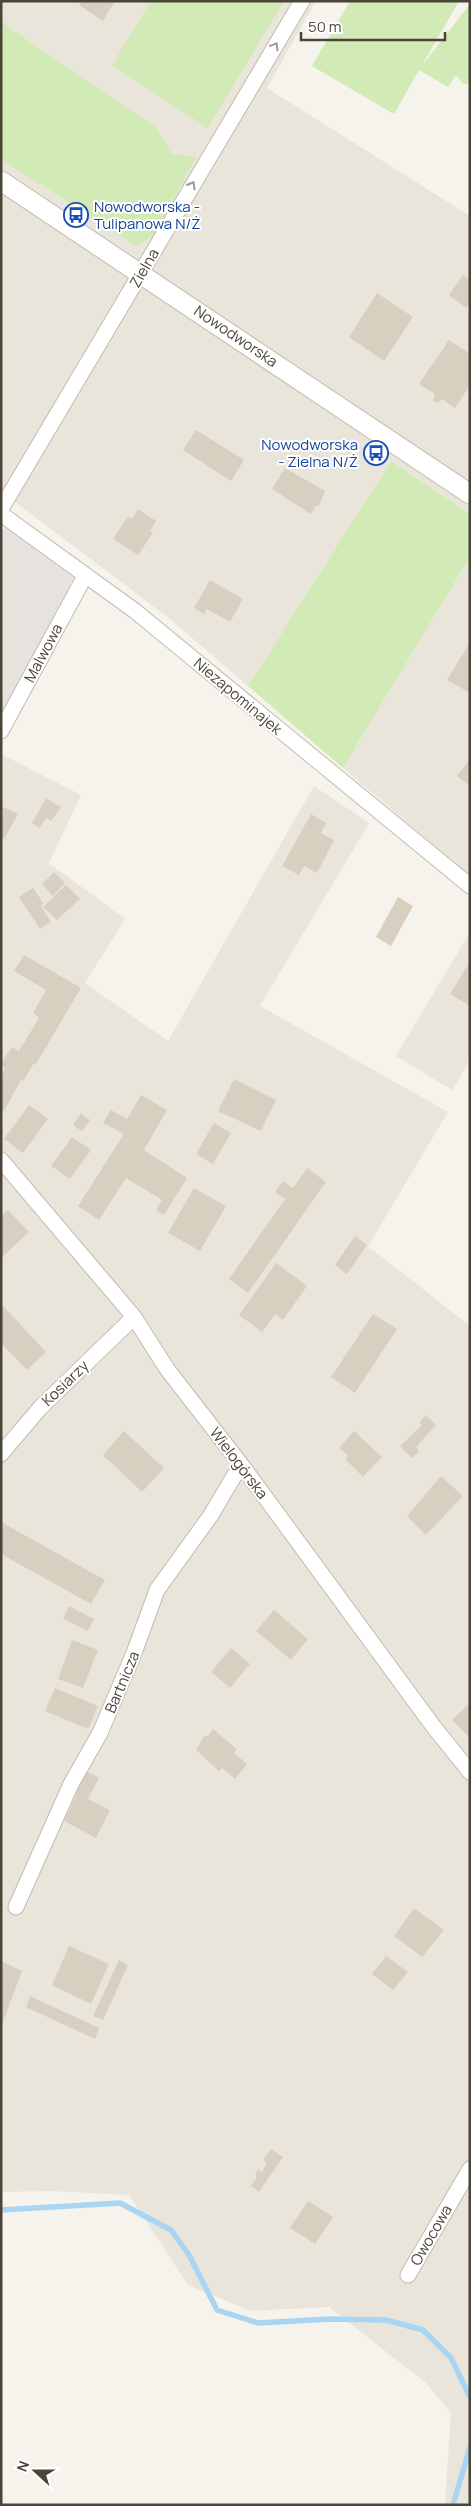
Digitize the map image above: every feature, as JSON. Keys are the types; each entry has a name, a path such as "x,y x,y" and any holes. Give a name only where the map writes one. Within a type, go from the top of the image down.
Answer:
{"street":[{"name":"Zielna","path":"1,509 302,1"},
{"name":"Nowodworska","path":"1,181 470,494"},
{"name":"Niezapominajek","path":"1,514 135,611 470,886"},
{"name":"Malwowa","path":"1,731 85,576"},
{"name":"Wielogórska","path":"1,1160 134,1317 167,1369 243,1466 433,1726 470,1772"},
{"name":"Kosiarzy","path":"1,1454 40,1408 134,1317"},
{"name":"Bartnicza","path":"16,1907 71,1784 100,1733 134,1653 157,1590 211,1514 234,1476 243,1466"},
{"name":"Owocowa","path":"408,2275 470,2169"}],"shaded area":[{"path":"1,1 316,1 267,88 470,216 470,514 391,461 248,686 170,619 1,491"},
{"path":"5,527 74,578 1,717 1,534"},
{"path":"470,557 470,876 343,768"},
{"path":"1,754 81,795 49,863 125,919 85,983 168,1041 314,786 369,823 260,1006 448,1112 368,1246 470,1326 470,2505 445,2505 451,2413 426,2383 329,2307 251,2311 188,2285 129,2195 49,2191 1,2192"},
{"path":"470,932 470,1061 452,1090 396,1056"}],"green space":[{"path":"151,1 284,1 208,128 112,65"},
{"path":"350,1 459,1 421,67 470,4 470,84 463,84 456,75 448,87 419,70 394,114 312,66"},
{"path":"1,22 155,126 172,154 196,157 156,232 138,247 1,159"},
{"path":"391,461 470,514 470,557 343,768 248,686"}],"building":[{"path":"82,1 115,1 103,21 79,5"},
{"path":"463,275 470,280 470,303 466,308 449,295"},
{"path":"377,293 413,317 384,361 349,337"},
{"path":"449,340 470,354 470,385 455,408 442,399 437,403 433,401 435,394 419,384"},
{"path":"196,430 244,460 231,481 183,450"},
{"path":"285,468 325,491 319,506 316,506 311,514 272,489"},
{"path":"138,509 156,521 150,531 153,533 138,555 113,539 128,516 132,519"},
{"path":"210,580 243,599 230,622 207,609 204,614 194,608"},
{"path":"470,642 470,693 447,680"},
{"path":"470,759 470,786 457,776"},
{"path":"46,798 61,807 51,821 46,818 39,828 32,823"},
{"path":"1,806 18,814 4,839 1,838"},
{"path":"311,814 326,823 321,833 334,840 317,873 304,866 299,875 282,866"},
{"path":"54,872 65,883 53,896 42,884"},
{"path":"66,885 80,899 57,920 43,907"},
{"path":"33,888 44,904 41,906 51,922 40,929 19,897"},
{"path":"398,897 413,906 391,946 376,937"},
{"path":"24,955 81,988 36,1064 34,1063 23,1081 21,1080 4,1111 1,1110 1,1076 5,1069 1,1063 12,1047 19,1051 39,1018 33,1013 46,990 14,971"},
{"path":"470,961 470,1006 450,994"},
{"path":"234,1079 276,1100 261,1131 218,1111"},
{"path":"141,1095 167,1110 144,1150 187,1178 164,1215 156,1210 162,1200 126,1178 99,1220 78,1206 124,1134 103,1123 111,1110 127,1119"},
{"path":"29,1105 48,1119 23,1153 4,1139"},
{"path":"81,1113 90,1120 82,1131 73,1125"},
{"path":"214,1123 231,1133 213,1164 196,1154"},
{"path":"72,1137 91,1150 70,1179 51,1166"},
{"path":"307,1168 326,1182 248,1293 229,1279 285,1199 275,1192 283,1181 293,1188"},
{"path":"194,1188 226,1206 200,1251 168,1233"},
{"path":"8,1210 29,1232 1,1258 1,1216"},
{"path":"355,1236 367,1245 347,1274 335,1265"},
{"path":"276,1263 307,1286 283,1320 275,1314 262,1332 239,1315"},
{"path":"3,1306 46,1352 27,1370 1,1343 1,1308"},
{"path":"373,1314 397,1329 355,1393 331,1377"},
{"path":"426,1415 436,1425 416,1447 419,1451 412,1458 400,1446 422,1425 419,1423"},
{"path":"124,1431 164,1468 142,1492 103,1455"},
{"path":"354,1431 382,1457 363,1477 345,1459 348,1456 339,1448"},
{"path":"441,1476 463,1496 426,1535 407,1516"},
{"path":"1,1522 105,1580 91,1604 1,1554"},
{"path":"69,1606 94,1619 88,1631 63,1619"},
{"path":"274,1610 308,1639 291,1660 256,1631"},
{"path":"72,1640 98,1650 83,1688 58,1679"},
{"path":"231,1648 250,1664 230,1688 211,1672"},
{"path":"55,1688 98,1706 88,1729 45,1711"},
{"path":"470,1703 470,1738 452,1720"},
{"path":"213,1729 237,1749 234,1753 247,1764 235,1779 222,1768 219,1771 196,1750 204,1736 208,1736"},
{"path":"85,1770 99,1778 88,1799 110,1810 96,1838 64,1821 77,1794 73,1792"},
{"path":"414,1908 444,1930 422,1957 394,1936"},
{"path":"69,1946 109,1964 91,2004 52,1985"},
{"path":"386,1956 408,1972 393,1990 372,1974"},
{"path":"119,1960 128,1965 103,2020 93,2016"},
{"path":"1,1961 22,1971 1,2027"},
{"path":"30,1996 99,2028 95,2039 26,2007"},
{"path":"271,2149 283,2157 259,2192 251,2186 257,2177 255,2175 258,2169 262,2172 267,2163 263,2160"},
{"path":"308,2201 333,2217 315,2244 290,2228"}],"waterway":[{"path":"1,2210 120,2203 171,2230 189,2255 217,2310 258,2323 330,2319 386,2320 423,2330 451,2358 470,2397"},
{"path":"453,2505 470,2447"}],"place":[{"name":"Nowodworska - Tulipanowa N/Ż","path":"76,215"},
{"name":"Nowodworska - Zielna N/Ż","path":"376,453"}]}
